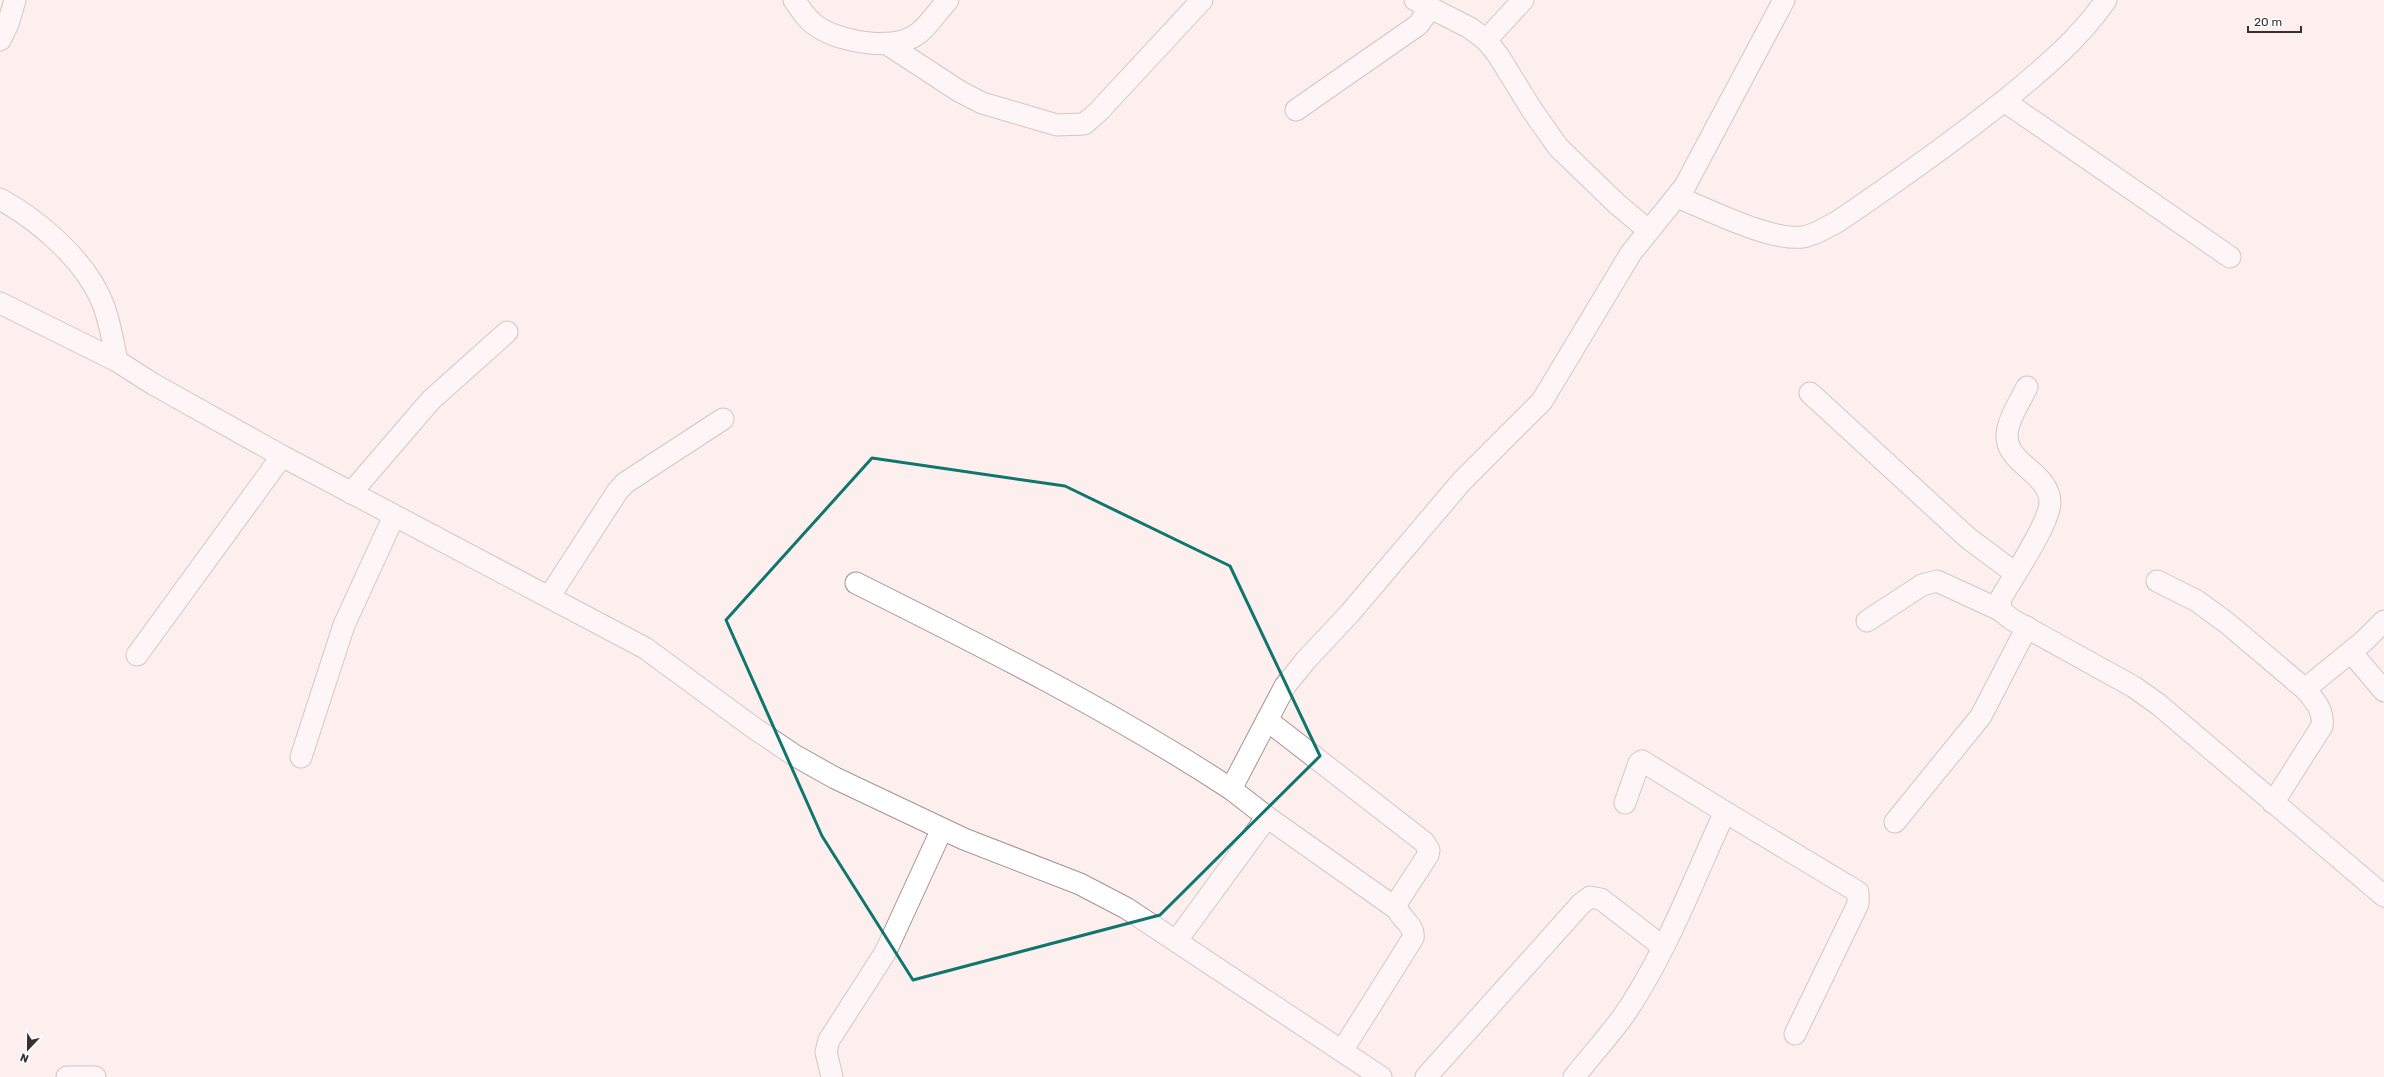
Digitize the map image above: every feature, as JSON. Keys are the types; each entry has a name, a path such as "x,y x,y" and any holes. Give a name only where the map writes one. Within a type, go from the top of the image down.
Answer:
{"street":[{"path":"0,40 8,24 15,0"},
{"path":"794,0 804,14 818,27 835,35 887,44 904,41 920,33 948,0"},
{"path":"887,44 959,91 982,103 1057,125 1078,125 1084,124 1098,112 1202,0"},
{"path":"1486,40 1523,0"},
{"path":"1231,789 1285,686 1306,660 1350,613 1462,481 1542,400 1614,279 1648,230 1677,197 1703,153 1784,0"},
{"path":"1677,197 1771,234 1804,237 1837,222 1900,177 1937,154 2004,101 2058,55 2080,32 2106,0"},
{"path":"1296,110 1418,25 1423,4 1470,28 1486,40 1498,55 1532,110 1558,146 1617,204 1648,230"},
{"path":"2004,101 2230,257"},
{"path":"0,199 22,211 44,228 80,265 103,304 117,361"},
{"path":"0,303 117,361 282,456 645,648 794,755 835,778 942,829 1080,884 1126,908 1177,940 1381,1077"},
{"path":"351,492 431,400 507,332"},
{"path":"2000,610 2001,598 2042,527 2050,504 2048,490 2041,479 2016,457 2009,448 2006,439 2008,427 2027,387"},
{"path":"1810,393 1968,538 2015,573"},
{"path":"549,597 617,492 625,483 723,419"},
{"path":"137,655 282,456"},
{"path":"301,756 344,625 394,516"},
{"path":"2157,581 2197,601 2227,623 2305,689 2320,707 2323,717 2322,726 2273,803"},
{"path":"856,582 1040,675 1190,762 1231,789 1267,817 1397,909 1412,929 1413,938 1342,1051"},
{"path":"1867,621 1922,585 1937,582 2000,610 2026,627 2134,687 2158,704 2384,896"},
{"path":"2305,689 2351,652 2384,621"},
{"path":"1895,822 1981,716 2026,627"},
{"path":"2351,652 2384,692"},
{"path":"1267,720 1427,846 1428,855 1399,898 1397,909"},
{"path":"1625,803 1639,763 1642,760 1858,892 1858,904 1795,1034"},
{"path":"1574,1077 1622,1017 1663,947 1725,812"},
{"path":"1177,940 1267,817"},
{"path":"832,1077 826,1052 829,1040 884,953 942,829"},
{"path":"1426,1077 1581,904 1590,898 1601,899 1663,947"},
{"path":"67,1077 95,1077"}],"highlighted area":[{"path":"872,458 1065,486 1230,566 1320,756 1160,915 913,980 822,836 726,620"}]}
